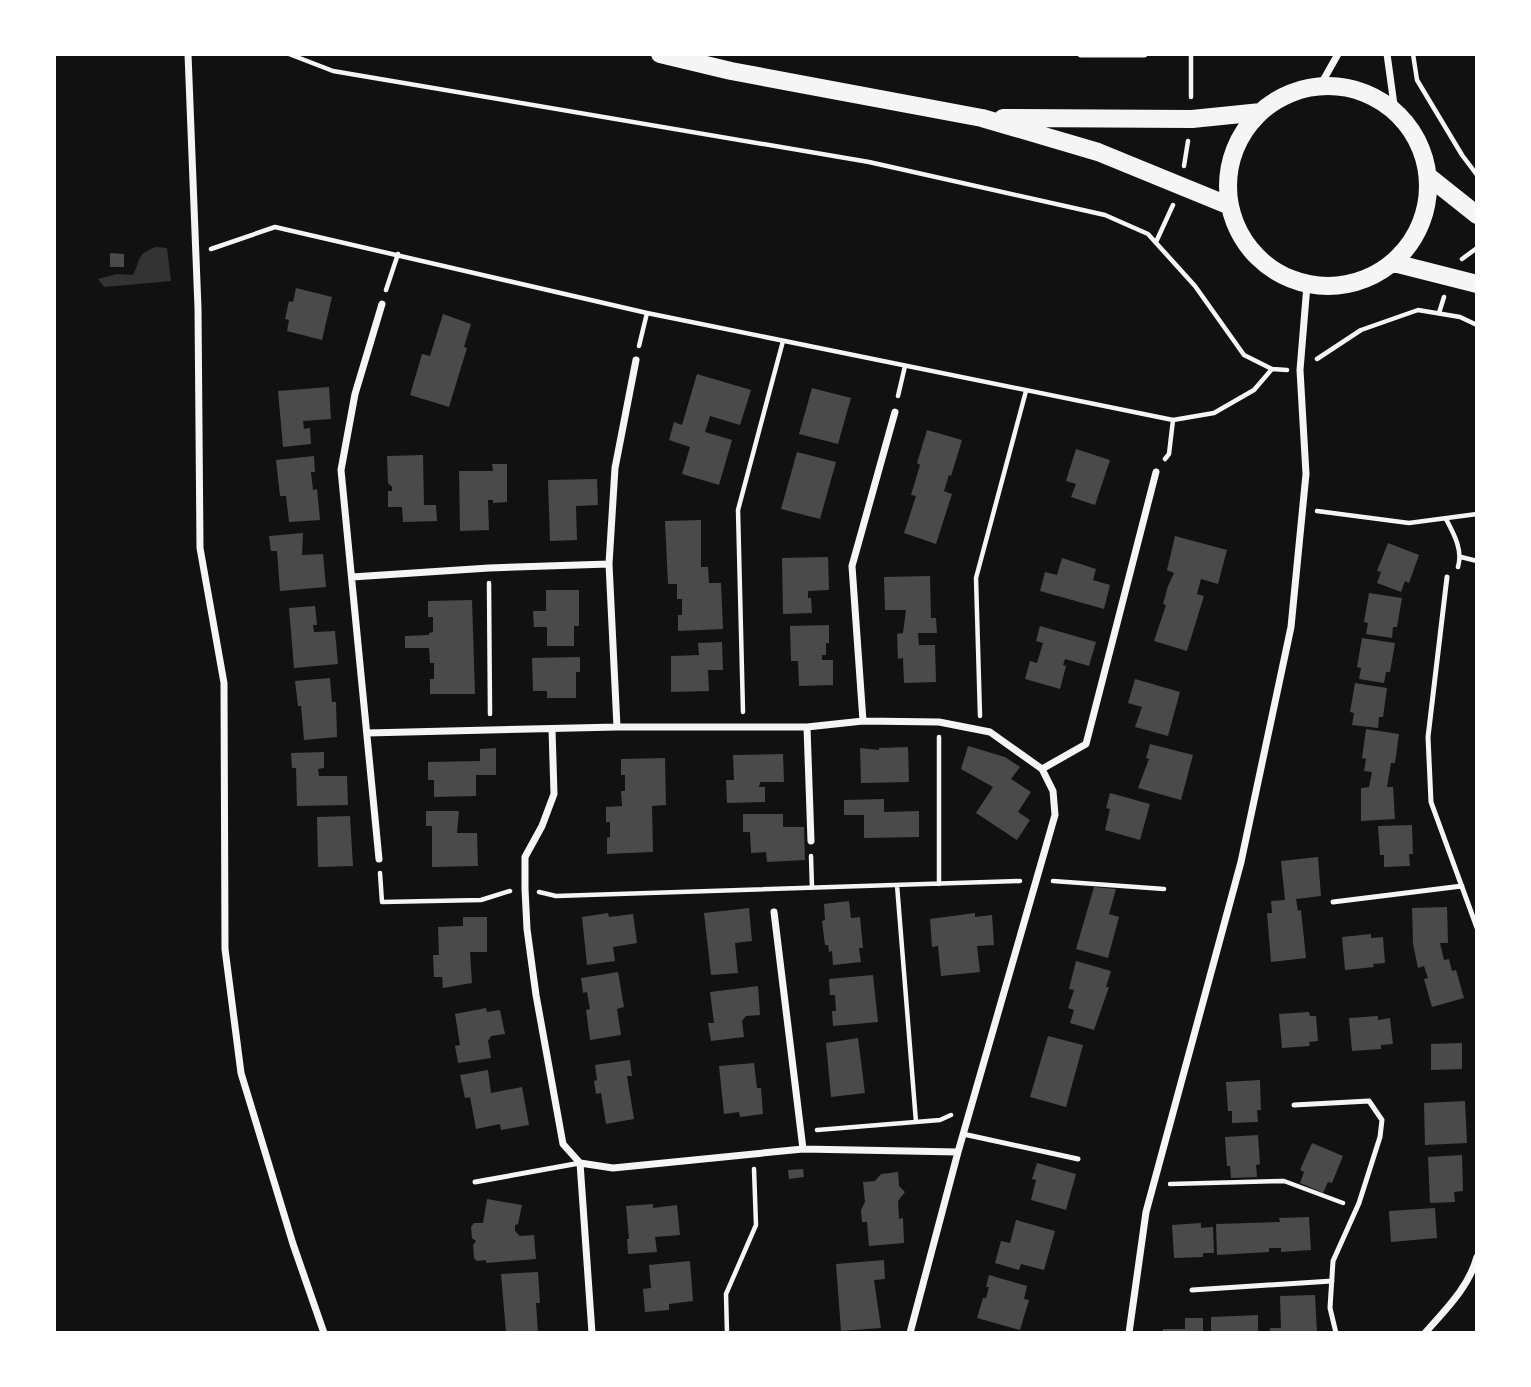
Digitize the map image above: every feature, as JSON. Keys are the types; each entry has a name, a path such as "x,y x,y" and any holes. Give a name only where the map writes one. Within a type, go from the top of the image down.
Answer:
{"main road":[{"path":"660,54 730,71 982,118 1098,152 1230,205"},
{"path":"1320,86 1347,88 1373,96 1395,112 1411,130 1423,152 1428,176 1426,208 1415,238 1394,263 1368,279 1338,286 1307,285 1280,275 1257,257 1240,233 1230,205 1229,171 1240,139 1261,112 1288,94 1320,86"},
{"path":"982,118 1192,119 1261,112"},
{"path":"1428,176 1477,215"},
{"path":"1394,263 1477,284"}],"street":[{"path":"188,54 196,256 200,548 223,683 225,949 241,1073 293,1244 324,1333"},
{"path":"1082,54 1144,54"},
{"path":"1320,86 1338,54"},
{"path":"1387,54 1395,112"},
{"path":"1129,1333 1146,1212 1241,862 1291,626 1306,474 1300,370 1307,285"},
{"path":"379,859 341,470 355,394 382,304"},
{"path":"617,727 610,564 615,468 636,360"},
{"path":"863,721 852,566 894,412"},
{"path":"1042,769 1086,744 1156,472"},
{"path":"352,577 610,564"},
{"path":"366,733 617,727 807,727 863,721 939,722 990,732 1042,769 1052,791 1055,815 958,1152 910,1333"},
{"path":"807,727 811,841"},
{"path":"552,729 554,794 542,826 525,856 527,929 563,1144 580,1163 592,1333"},
{"path":"774,912 803,1149"},
{"path":"580,1163 613,1168 803,1149 958,1152"},
{"path":"1425,1333 1454,1299 1473,1271 1477,1257"}],"lane":[{"path":"1447,577 1428,737 1431,802 1477,928"},
{"path":"1333,902 1462,886"},
{"path":"1294,1105 1369,1101 1382,1120 1380,1137 1357,1208 1333,1262 1330,1308 1336,1333"},
{"path":"964,1134 1078,1159"},
{"path":"475,1181 580,1163"},
{"path":"1192,1290 1332,1281"}],"path":[{"path":"289,54 333,71 869,162 1105,215 1148,234 1195,286 1244,355 1272,369 1300,370 1362,330 1418,310 1461,317 1477,325"},
{"path":"1156,242 1181,186 1192,119 1191,54"},
{"path":"1413,54 1418,80 1462,155 1477,175"},
{"path":"196,256 221,244 275,227 647,313 1173,420 1214,413 1254,390 1272,369"},
{"path":"382,304 398,254"},
{"path":"636,360 647,313"},
{"path":"743,727 738,510 783,341"},
{"path":"894,412 905,366"},
{"path":"980,730 976,578 1026,391"},
{"path":"1156,472 1169,454 1173,420"},
{"path":"1303,509 1409,523 1477,514"},
{"path":"1446,519 1455,535 1461,557 1457,571 1447,577"},
{"path":"1461,557 1477,561"},
{"path":"489,568 492,729"},
{"path":"939,722 939,884"},
{"path":"811,841 812,888"},
{"path":"379,859 382,902 481,900 500,893 525,889 556,896 1036,880 1164,888"},
{"path":"897,885 916,1122"},
{"path":"800,1132 940,1120 971,1107"},
{"path":"727,1333 726,1294 733,1272 756,1225 753,1154"},
{"path":"1154,1184 1284,1181 1357,1208"}],"shaded area":[{"path":"156,247 167,248 171,281 104,287 98,279 117,274 133,275 142,255"}],"building":[{"path":"110,253 124,254 124,267 110,267"},
{"path":"296,288 332,297 322,340 287,331 289,320 285,319 289,301 293,302"},
{"path":"443,314 471,324 464,347 467,348 449,407 410,395 422,354 430,356"},
{"path":"697,374 751,390 740,425 710,416 705,432 732,440 719,485 682,474 690,447 669,440 674,422 682,425"},
{"path":"329,387 331,419 303,421 304,429 310,428 311,444 283,447 278,391"},
{"path":"812,388 851,398 838,444 799,434"},
{"path":"927,430 962,440 944,491 952,494 936,544 904,533 916,496 911,495"},
{"path":"1076,449 1110,460 1095,505 1071,497 1076,484 1066,481"},
{"path":"797,452 836,462 820,519 781,509"},
{"path":"423,455 424,505 436,505 437,521 403,522 402,507 388,507 388,491 392,491 392,487 388,483 387,456"},
{"path":"314,456 315,472 311,472 313,490 317,489 320,520 289,522 286,496 280,496 276,460"},
{"path":"492,464 507,464 507,502 493,503 493,500 488,500 489,530 460,531 459,471 493,471"},
{"path":"597,479 598,505 576,506 577,540 550,541 548,480"},
{"path":"701,520 701,567 708,567 709,583 721,583 723,629 678,631 682,599 677,599 677,584 668,584 665,521"},
{"path":"303,533 302,555 323,554 326,587 280,591 277,551 271,551 269,536"},
{"path":"1175,536 1227,550 1218,584 1201,579 1197,594 1204,596 1187,651 1154,641 1174,573 1167,570"},
{"path":"1388,543 1419,555 1409,583 1405,581 1401,592 1377,583 1381,572 1377,571"},
{"path":"828,557 829,590 808,591 812,613 783,614 782,558"},
{"path":"1062,558 1096,569 1093,580 1110,585 1104,609 1040,591 1045,572 1057,575"},
{"path":"930,576 931,618 936,618 937,633 918,633 919,645 935,645 936,682 904,683 903,658 898,659 897,634 903,633 906,610 885,610 884,577"},
{"path":"546,590 579,590 579,626 574,626 574,646 547,646 547,627 534,627 533,611 546,611"},
{"path":"1369,593 1402,598 1397,627 1393,627 1392,638 1366,634 1368,623 1364,622"},
{"path":"472,600 475,694 430,694 434,663 430,663 429,648 405,648 405,636 429,635 433,632 433,617 428,617 428,601"},
{"path":"315,606 317,625 313,625 314,632 335,631 338,664 294,668 289,608"},
{"path":"829,625 829,643 826,643 826,655 822,655 822,660 833,660 833,685 799,686 798,661 791,661 790,626"},
{"path":"1040,626 1096,642 1089,666 1065,659 1063,665 1066,666 1060,689 1025,679 1030,661 1037,663 1043,643 1036,641"},
{"path":"1362,638 1395,643 1390,672 1386,672 1384,683 1359,679 1361,668 1357,667"},
{"path":"722,642 723,670 708,670 709,691 671,692 671,656 699,655 698,643"},
{"path":"580,657 580,672 576,672 576,698 547,698 547,691 533,691 532,658"},
{"path":"330,678 332,702 336,702 337,737 304,740 301,706 298,706 295,681"},
{"path":"1135,679 1180,692 1168,736 1135,727 1142,707 1128,703"},
{"path":"1355,683 1387,688 1383,717 1379,717 1378,728 1352,725 1354,713 1350,712"},
{"path":"1366,729 1399,734 1395,763 1391,763 1387,787 1393,787 1395,819 1361,821 1361,788 1369,787 1372,772 1364,771 1366,759 1362,758"},
{"path":"1150,744 1193,755 1181,800 1138,788 1149,759 1146,758"},
{"path":"968,746 1005,757 1020,767 1011,779 1031,792 1018,812 1030,820 1017,840 976,813 993,787 961,769"},
{"path":"908,747 909,782 861,783 860,748 879,750"},
{"path":"496,748 496,775 476,775 476,796 434,797 434,780 428,780 428,762 480,761 480,749"},
{"path":"324,752 324,768 318,769 319,776 347,776 348,805 297,806 296,768 292,768 291,753"},
{"path":"783,754 784,782 760,782 759,787 765,787 765,802 727,803 726,780 734,780 733,755"},
{"path":"665,758 666,805 652,806 653,852 607,854 610,822 606,822 606,807 622,806 621,791 625,791 621,759"},
{"path":"1110,793 1150,804 1140,840 1105,830 1110,809 1106,808"},
{"path":"884,799 884,812 919,811 919,837 864,838 864,815 844,815 844,800"},
{"path":"426,811 459,811 457,833 477,833 478,866 432,867 432,826 426,826"},
{"path":"743,814 783,814 783,827 804,827 805,860 767,862 766,852 751,853 750,832 743,832"},
{"path":"350,816 353,866 318,867 317,817"},
{"path":"1412,825 1413,854 1409,854 1410,866 1384,867 1384,855 1380,855 1378,826"},
{"path":"1318,857 1321,896 1296,899 1298,911 1301,910 1306,958 1271,962 1267,913 1272,913 1271,901 1285,900 1281,861"},
{"path":"1094,887 1116,889 1109,914 1119,917 1108,958 1076,949"},
{"path":"849,901 851,918 860,917 863,948 859,948 861,962 833,965 832,951 829,952 828,945 825,945 822,921 825,920 824,904"},
{"path":"1447,907 1448,943 1440,943 1444,960 1449,959 1452,971 1456,970 1464,998 1432,1007 1424,979 1428,978 1424,966 1418,968 1413,944 1412,908"},
{"path":"749,908 752,941 735,943 738,973 711,975 704,913"},
{"path":"608,913 609,917 633,914 637,943 613,947 615,961 587,965 582,917"},
{"path":"975,913 975,917 992,915 994,945 977,946 980,972 941,976 938,946 932,947 930,919"},
{"path":"463,917 487,917 487,952 470,952 472,983 443,988 442,977 434,977 433,955 439,955 438,927 463,926"},
{"path":"1371,934 1371,938 1383,937 1385,963 1345,970 1342,937"},
{"path":"1076,961 1111,971 1106,987 1109,987 1094,1030 1070,1023 1074,1010 1068,1008 1074,990 1069,989"},
{"path":"618,972 624,1007 617,1009 621,1035 590,1040 586,1010 590,1009 587,992 583,993 581,978"},
{"path":"873,975 878,1022 833,1026 835,995 830,995 829,979"},
{"path":"758,986 760,1015 746,1016 742,1021 744,1037 711,1041 708,1023 714,1023 710,992"},
{"path":"486,1008 487,1012 500,1010 505,1034 491,1036 488,1041 491,1058 458,1063 455,1046 460,1045 455,1014"},
{"path":"1309,1012 1310,1016 1316,1016 1318,1041 1309,1042 1310,1046 1282,1048 1279,1014"},
{"path":"1378,1016 1378,1020 1390,1018 1393,1044 1381,1045 1381,1049 1352,1051 1349,1018"},
{"path":"1048,1036 1083,1045 1066,1107 1030,1097"},
{"path":"858,1038 865,1093 831,1097 826,1043"},
{"path":"1462,1043 1462,1069 1431,1070 1431,1044"},
{"path":"630,1060 632,1076 627,1076 634,1119 606,1124 601,1093 596,1094 595,1065"},
{"path":"754,1063 757,1088 761,1088 763,1114 740,1117 739,1112 724,1114 719,1066"},
{"path":"488,1070 491,1093 522,1087 529,1125 501,1130 500,1124 476,1129 470,1097 465,1098 460,1075"},
{"path":"1260,1080 1261,1110 1257,1110 1258,1122 1232,1123 1232,1111 1228,1111 1226,1082"},
{"path":"1465,1101 1467,1143 1425,1145 1424,1103"},
{"path":"1258,1135 1260,1164 1256,1165 1257,1177 1231,1178 1230,1166 1227,1166 1225,1137"},
{"path":"1312,1143 1343,1156 1332,1183 1328,1182 1323,1193 1300,1183 1304,1172 1300,1170"},
{"path":"1462,1155 1463,1191 1454,1192 1455,1202 1430,1203 1428,1157"},
{"path":"1037,1163 1076,1174 1066,1210 1031,1200 1036,1180 1032,1179"},
{"path":"803,1169 804,1177 789,1179 788,1170"},
{"path":"898,1172 899,1186 905,1192 898,1201 899,1219 903,1218 904,1243 869,1246 867,1222 862,1222 861,1210 865,1202 863,1182 875,1181 881,1174"},
{"path":"487,1199 522,1205 515,1231 520,1236 534,1235 536,1259 486,1263 486,1260 477,1261 474,1258 473,1245 476,1241 472,1238 471,1227 474,1223 483,1223"},
{"path":"653,1204 653,1208 677,1205 680,1235 655,1237 657,1252 628,1254 626,1206"},
{"path":"1435,1208 1437,1238 1391,1242 1389,1211"},
{"path":"1309,1217 1311,1250 1281,1252 1281,1248 1269,1248 1269,1252 1217,1255 1216,1224 1280,1222 1279,1218"},
{"path":"1016,1220 1055,1231 1044,1270 1021,1264 1019,1270 995,1263 1001,1241 1010,1243"},
{"path":"1201,1223 1201,1228 1213,1227 1214,1253 1203,1253 1203,1257 1174,1258 1172,1225"},
{"path":"884,1260 885,1279 874,1280 881,1328 841,1331 836,1264"},
{"path":"690,1261 693,1301 669,1304 669,1310 645,1312 643,1289 651,1288 649,1265"},
{"path":"538,1272 538,1333 506,1333 501,1274"},
{"path":"989,1275 1027,1286 1024,1299 1029,1300 1020,1330 977,1318 983,1298 986,1298"},
{"path":"1315,1295 1317,1333 1270,1333 1270,1328 1281,1328 1280,1296"},
{"path":"1258,1315 1258,1333 1211,1333 1211,1317"},
{"path":"1185,1318 1203,1318 1203,1333 1163,1333 1163,1329 1185,1329"}]}
